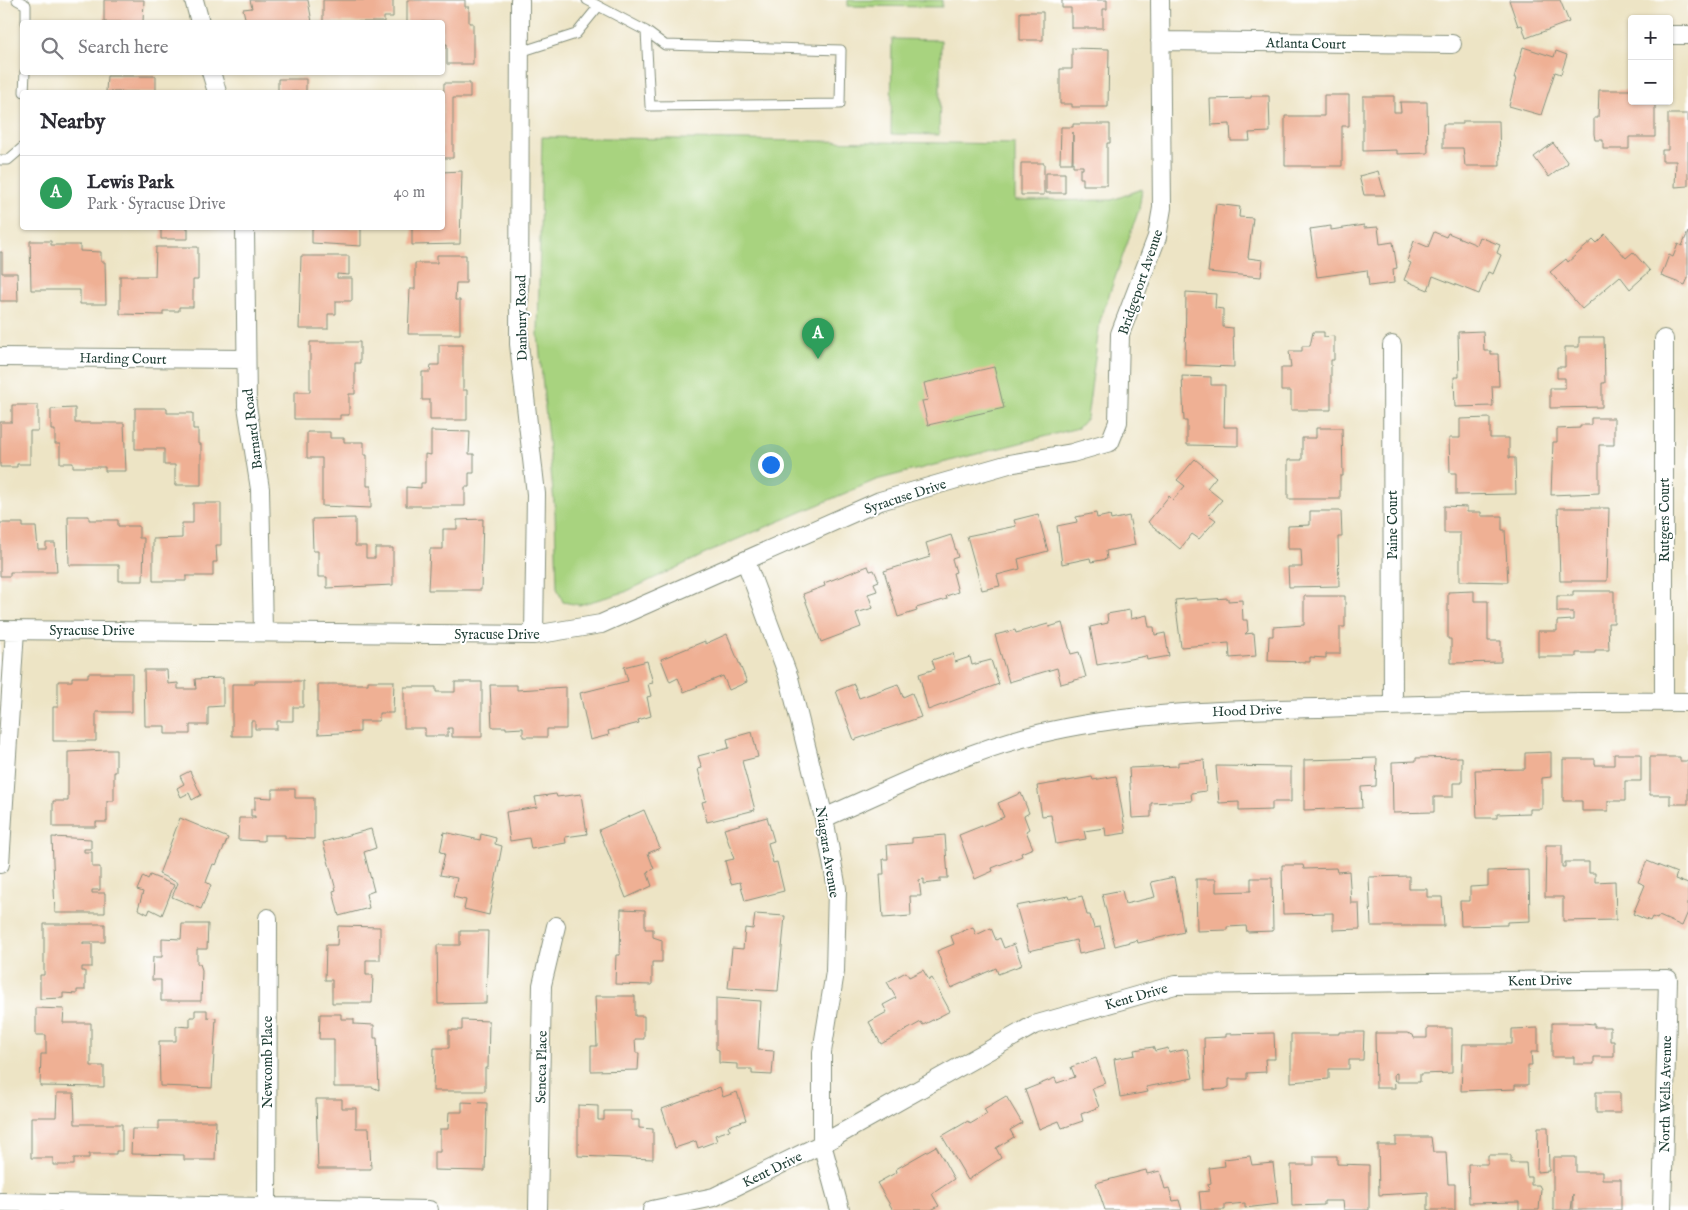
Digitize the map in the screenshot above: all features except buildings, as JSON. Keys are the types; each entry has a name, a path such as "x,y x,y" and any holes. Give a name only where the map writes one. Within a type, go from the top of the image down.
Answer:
{"street":[{"path":"194,0 199,20"},
{"name":"Danbury Road","path":"520,0 519,344 536,494 534,636"},
{"name":"Bridgeport Avenue","path":"1110,442 1118,422 1120,334 1157,237 1162,208 1160,0"},
{"path":"1673,35 1688,35"},
{"name":"Atlanta Court","path":"1160,41 1452,44"},
{"path":"213,75 216,90"},
{"name":"Barnard Road","path":"245,230 247,406 260,489 263,631"},
{"name":"Rutgers Court","path":"1664,339 1664,702"},
{"name":"Paine Court","path":"1392,345 1393,705"},
{"name":"Harding Court","path":"0,356 246,359"},
{"name":"Syracuse Drive","path":"7,630 263,631 534,636 601,624 880,502 1009,464 1072,453 1110,442"},
{"name":"Niagara Avenue","path":"746,562 789,678 824,818 837,889 835,972 822,1052 822,1144 840,1210"},
{"path":"0,864 7,630"},
{"name":"Hood Drive","path":"824,818 957,759 1034,735 1109,722 1190,712 1393,705 1688,702"},
{"name":"Newcomb Place","path":"266,1207 268,918"},
{"name":"Seneca Place","path":"538,1210 542,985 556,926"},
{"name":"Kent Drive","path":"652,1210 714,1197 822,1144 1034,1025 1175,985 1668,979"},
{"name":"North Wells Avenue","path":"1662,1210 1668,979"},
{"path":"0,1202 429,1210"}],"lane":[{"path":"17,0 26,6 26,20"},
{"path":"587,0 646,31 665,45 841,50 840,104 650,106 646,31"},
{"path":"520,52 576,34 598,6"},
{"path":"24,90 25,75"},
{"path":"0,160 8,160 20,150"}],"green space":[{"path":"848,0 942,0 942,7 848,6"},
{"path":"892,39 941,40 939,135 891,134"},
{"path":"542,137 1015,144 1015,201 1112,200 1142,189 1139,209 1100,321 1087,418 1078,428 876,480 731,542 625,592 579,605 563,602 557,588 555,513 538,334"}],"place":[{"name":"Lewis Park","path":"818,359"}]}
